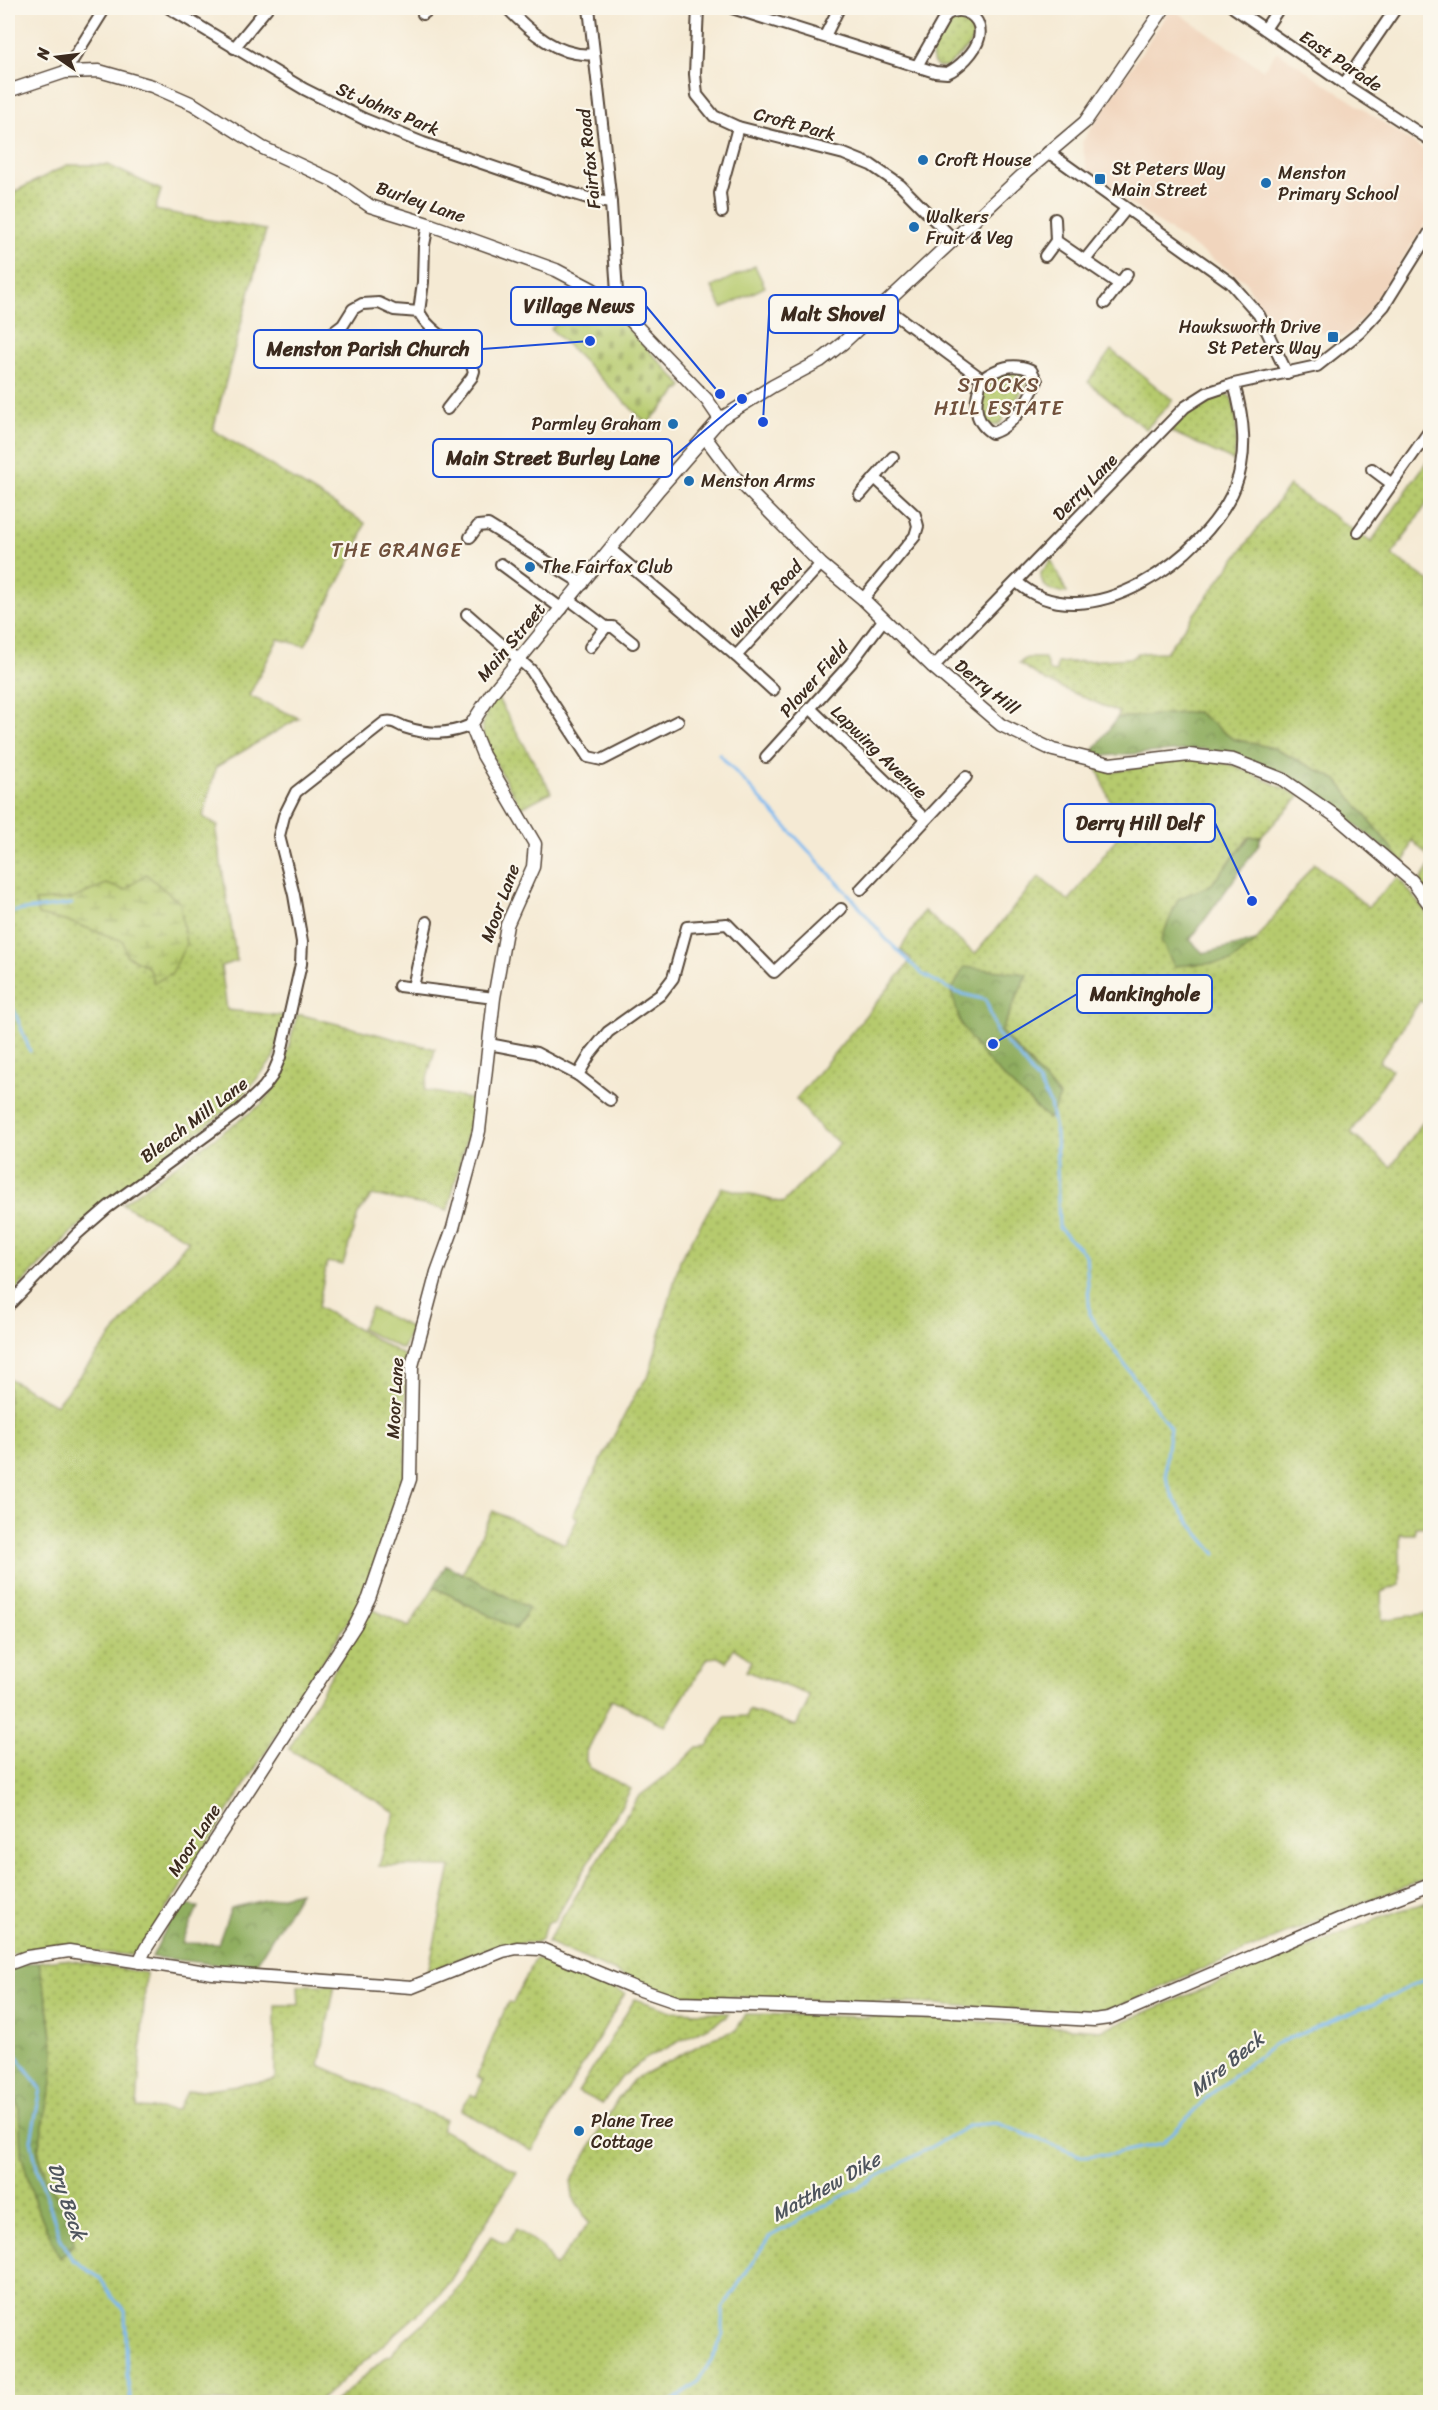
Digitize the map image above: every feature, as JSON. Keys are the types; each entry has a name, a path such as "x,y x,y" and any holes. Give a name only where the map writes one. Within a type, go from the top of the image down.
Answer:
{"street":[{"path":"65,72 105,8"},
{"name":"St Johns Park","path":"169,8 304,90 364,119 433,147 558,189 611,203"},
{"path":"234,48 267,8"},
{"path":"507,8 525,26 544,40 582,56 594,54"},
{"name":"Fairfax Road","path":"589,8 611,203 618,307"},
{"name":"Croft Park","path":"698,8 695,74 697,95 714,116 738,127 843,154 876,168 900,185 953,239"},
{"path":"732,8 935,72 947,74 977,44 980,28 974,18 961,10 945,15 917,66"},
{"path":"825,36 839,8"},
{"name":"Main Street","path":"471,725 491,694 720,419 773,386 820,361 885,304 1048,152 1085,122 1164,8"},
{"name":"East Parade","path":"1234,8 1344,84 1431,140"},
{"path":"1265,29 1279,8"},
{"path":"1344,84 1396,8"},
{"name":"Burley Lane","path":"8,91 65,72 99,71 152,86 193,104 264,148 334,182 370,206 396,216 428,224 556,270 592,289 618,307 707,400 720,419"},
{"path":"722,213 720,193 738,127"},
{"path":"1048,152 1231,283 1259,315 1287,373"},
{"path":"1085,260 1126,209"},
{"path":"1045,256 1056,241 1055,219"},
{"path":"428,224 424,245 419,312 429,328 457,347 473,368 472,377 447,409"},
{"name":"Derry Lane","path":"933,667 1185,407 1207,393 1234,384 1317,366 1359,333 1384,306 1431,232"},
{"path":"1056,241 1119,284"},
{"path":"1105,303 1126,274"},
{"path":"327,341 331,333 343,325 353,309 362,304 379,303 394,310 419,312"},
{"path":"885,304 892,313 982,379"},
{"path":"1020,365 1031,370 1036,381 1028,399 1003,429 992,433 984,428 977,419 975,398 982,379 994,370 1020,365"},
{"path":"1017,582 1028,592 1055,601 1076,603 1094,601 1118,596 1137,587 1175,561 1211,525 1225,506 1234,488 1240,468 1244,425 1234,384"},
{"path":"1358,532 1431,430"},
{"name":"Derry Hill","path":"705,437 735,477 820,564 863,598 933,667 1001,724 1053,750 1110,764 1189,755 1233,760 1282,779 1354,831 1412,881 1431,905"},
{"path":"860,495 893,457"},
{"path":"1372,469 1392,484"},
{"path":"863,598 915,536 918,526 915,515 875,478"},
{"path":"470,537 478,526 488,525 583,584"},
{"path":"610,549 773,690"},
{"path":"501,564 566,605 606,627 613,627 633,643"},
{"name":"Walker Road","path":"736,656 820,564"},
{"path":"467,614 531,670 588,757 602,760 678,721"},
{"name":"Plover Field","path":"766,757 851,663 884,619"},
{"path":"590,648 606,627"},
{"name":"Lapwing Avenue","path":"810,709 926,819"},
{"name":"Bleach Mill Lane","path":"8,1306 77,1234 108,1207 238,1112 272,1076 280,1057 302,964 302,942 294,895 279,836 284,816 296,792 386,722 393,721 416,731 436,734 455,732 471,725"},
{"name":"Moor Lane","path":"140,1962 146,1948 356,1624 369,1598 410,1479 412,1366 436,1272 453,1228 479,1131 494,998 507,926 533,867 535,844 483,755 471,725"},
{"path":"861,889 966,777"},
{"path":"578,1075 591,1053 608,1032 660,995 673,978 687,927 727,924 774,972 841,909"},
{"path":"412,987 427,922"},
{"path":"399,986 494,998"},
{"path":"489,1044 536,1053 578,1075 610,1100"},
{"path":"8,1964 27,1957 69,1951 213,1973 412,1988 503,1951 518,1948 541,1949 635,1988 679,2003 936,2011 1094,2020 1109,2018 1340,1919 1431,1885"}],"shaded area":[{"name":"Menston Primary School","path":"1171,8 1263,70 1277,51 1430,154 1430,217 1370,309 1343,337 1268,321 1245,281 1117,195 1087,171 1082,142"}],"green space":[{"path":"960,15 970,21 974,27 972,41 947,67 937,67 932,55 936,41 952,16"},
{"path":"67,165 108,165 161,190 155,210 266,230 213,430 365,523 358,546 305,646 278,639 249,696 299,718 216,767 203,817 218,826 216,832 237,961 221,966 227,1010 284,1016 274,1058 239,1100 73,1231 8,1298 8,195"},
{"path":"755,266 765,287 722,308 712,287"},
{"path":"586,293 609,309 683,386 647,424 551,329"},
{"path":"1111,350 1173,400 1146,429 1088,382"},
{"path":"1023,370 1028,375 1028,383 1002,421 997,425 989,424 983,416 981,404 988,381 998,374"},
{"path":"1223,393 1231,397 1235,413 1234,461 1170,431 1200,403"},
{"path":"1428,460 1430,462 1430,499 1392,555 1430,582 1430,858 1412,840 1404,864 1337,780 1273,748 1233,739 1197,712 1117,718 1120,713 1046,681 1019,663 1027,658 1045,658 1049,671 1056,672 1057,663 1132,658 1138,653 1166,652 1289,486 1371,542"},
{"path":"1051,560 1067,593 1048,589 1043,583 1041,573"},
{"path":"497,697 551,792 521,808 483,737 484,719"},
{"path":"1197,712 1233,739 1273,748 1337,780 1404,864 1320,797 1286,774 1256,762 1203,749 1089,757 1117,718"},
{"path":"1189,755 1236,766 1300,796 1261,837 1249,837 1211,885 1178,899 1174,966 1231,961 1256,941 1314,863 1368,907 1398,877 1426,912 1426,919 1430,920 1430,1004 1420,1001 1379,1062 1392,1070 1351,1133 1391,1167 1430,1112 1430,1526 1415,1527 1415,1534 1400,1534 1400,1585 1381,1592 1382,1620 1430,1613 1430,1878 1311,1923 1123,2004 1094,2013 1078,2015 937,2004 678,1995 650,1987 547,1942 637,1798 677,1767 697,1747 707,1746 725,1717 747,1716 749,1710 796,1726 809,1695 746,1671 752,1661 734,1648 726,1662 718,1657 708,1658 665,1726 612,1699 586,1754 586,1761 590,1768 631,1789 555,1920 548,1922 541,1939 537,1942 481,1951 428,1972 451,1867 379,1866 395,1812 289,1749 370,1608 409,1627 434,1587 516,1629 529,1608 462,1574 493,1511 565,1544 578,1518 573,1515 636,1393 649,1375 680,1260 722,1187 783,1203 840,1143 822,1130 796,1099 906,967 911,959 900,950 924,911 975,954 1039,877 1069,901 1122,831 1097,768 1115,772","holes":["1027,975 1001,1032 1035,1068 961,1025 951,992"]},
{"path":"1250,837 1261,837 1258,846 1190,940 1203,953 1256,941 1231,962 1174,966 1161,940 1178,899 1211,885"},
{"path":"1430,865 1430,900 1418,885"},
{"path":"146,874 180,903 186,944 172,973 154,983 148,967 126,955 123,941 73,923 38,915 35,901 72,899 106,884 125,890"},
{"path":"964,967 1027,974 1001,1032 1060,1097 1049,1119 992,1065 963,1027 951,992"},
{"path":"297,1015 435,1049 424,1090 476,1100 448,1210 372,1195 358,1214 343,1265 327,1262 318,1307 405,1356 407,1485 360,1602 139,1953 128,1955 67,1949 61,1944 50,1945 47,1950 8,1954 8,1378 56,1405 189,1240 122,1204 262,1104 277,1084"},
{"path":"371,1308 412,1328 402,1349 361,1329"},
{"path":"446,1565 529,1608 516,1629 434,1587"},
{"path":"300,1892 253,1969 152,1957 178,1904 198,1907 182,1943 218,1944 231,1908"},
{"path":"1430,1901 1430,2402 335,2402 385,2358 392,2355 396,2348 454,2295 491,2236 503,2243 509,2241 516,2229 543,2248 555,2267 589,2223 573,2197 571,2181 618,2099 633,2080 711,2039 736,2030 746,2014 948,2019 1101,2030 1390,1914"},
{"path":"61,1959 146,1973 137,2108 177,2110 186,2092 275,2080 275,2005 299,2005 298,1985 335,1985 319,2065 445,2120 441,2129 517,2172 449,2283 435,2299 318,2402 8,2402 8,2083 19,2108 21,2153 35,2203 60,2257 70,2218 45,2177 38,2149 54,2054 39,1962"},
{"path":"535,1959 552,1961 625,1993 532,2151 461,2110 470,2095 476,2096 483,2081 477,2076 508,2002 513,2003"},
{"path":"39,1962 54,2054 52,2083 38,2150 45,2177 70,2218 74,2244 60,2258 35,2203 21,2153 19,2108 8,2083 8,1971 23,1964"},
{"path":"635,1999 672,2011 729,2013 725,2018 645,2059 621,2078 602,2104 578,2092"}],"waterway":[{"path":"719,754 853,899 885,938 922,974 955,992 986,1000 997,1034 1018,1055 1039,1083 1050,1104 1056,1135 1059,1228 1086,1255 1090,1316 1170,1428 1165,1463 1168,1484 1182,1512 1216,1554"},
{"path":"8,912 72,904"},
{"path":"8,1006 14,1010 30,1051"},
{"name":"Matthew Dike","path":"671,2402 697,2383 716,2352 723,2333 723,2308 769,2237 970,2125 997,2123 1081,2156 1107,2155 1163,2143 1207,2097 1273,2045 1392,1996 1430,1976"},
{"name":"Dry Beck","path":"8,2032 18,2058 41,2089 31,2140 37,2168 60,2237 72,2259 100,2278 125,2311 127,2376 131,2402"}],"place":[{"name":"Croft House","path":"923,160"},
{"name":"St Peters Way Main Street","path":"1100,179"},
{"name":"Menston Primary School","path":"1266,183"},
{"name":"Walkers Fruit & Veg","path":"914,227"},
{"name":"Hawksworth Drive St Peters Way","path":"1333,337"},
{"name":"Menston Parish Church","path":"590,341"},
{"name":"Village News","path":"720,394"},
{"name":"Main Street Burley Lane","path":"742,399"},
{"name":"Malt Shovel","path":"763,422"},
{"name":"Parmley Graham","path":"673,424"},
{"name":"Menston Arms","path":"689,481"},
{"name":"The Fairfax Club","path":"530,567"},
{"name":"Derry Hill Delf","path":"1252,901"},
{"name":"Mankinghole","path":"993,1044"},
{"name":"Plane Tree Cottage","path":"579,2131"}],"district":[{"name":"STOCKS HILL ESTATE","path":"999,396"},
{"name":"THE GRANGE","path":"397,550"}],"water label":[{"name":"Mire Beck","path":"1227,2064"}]}
